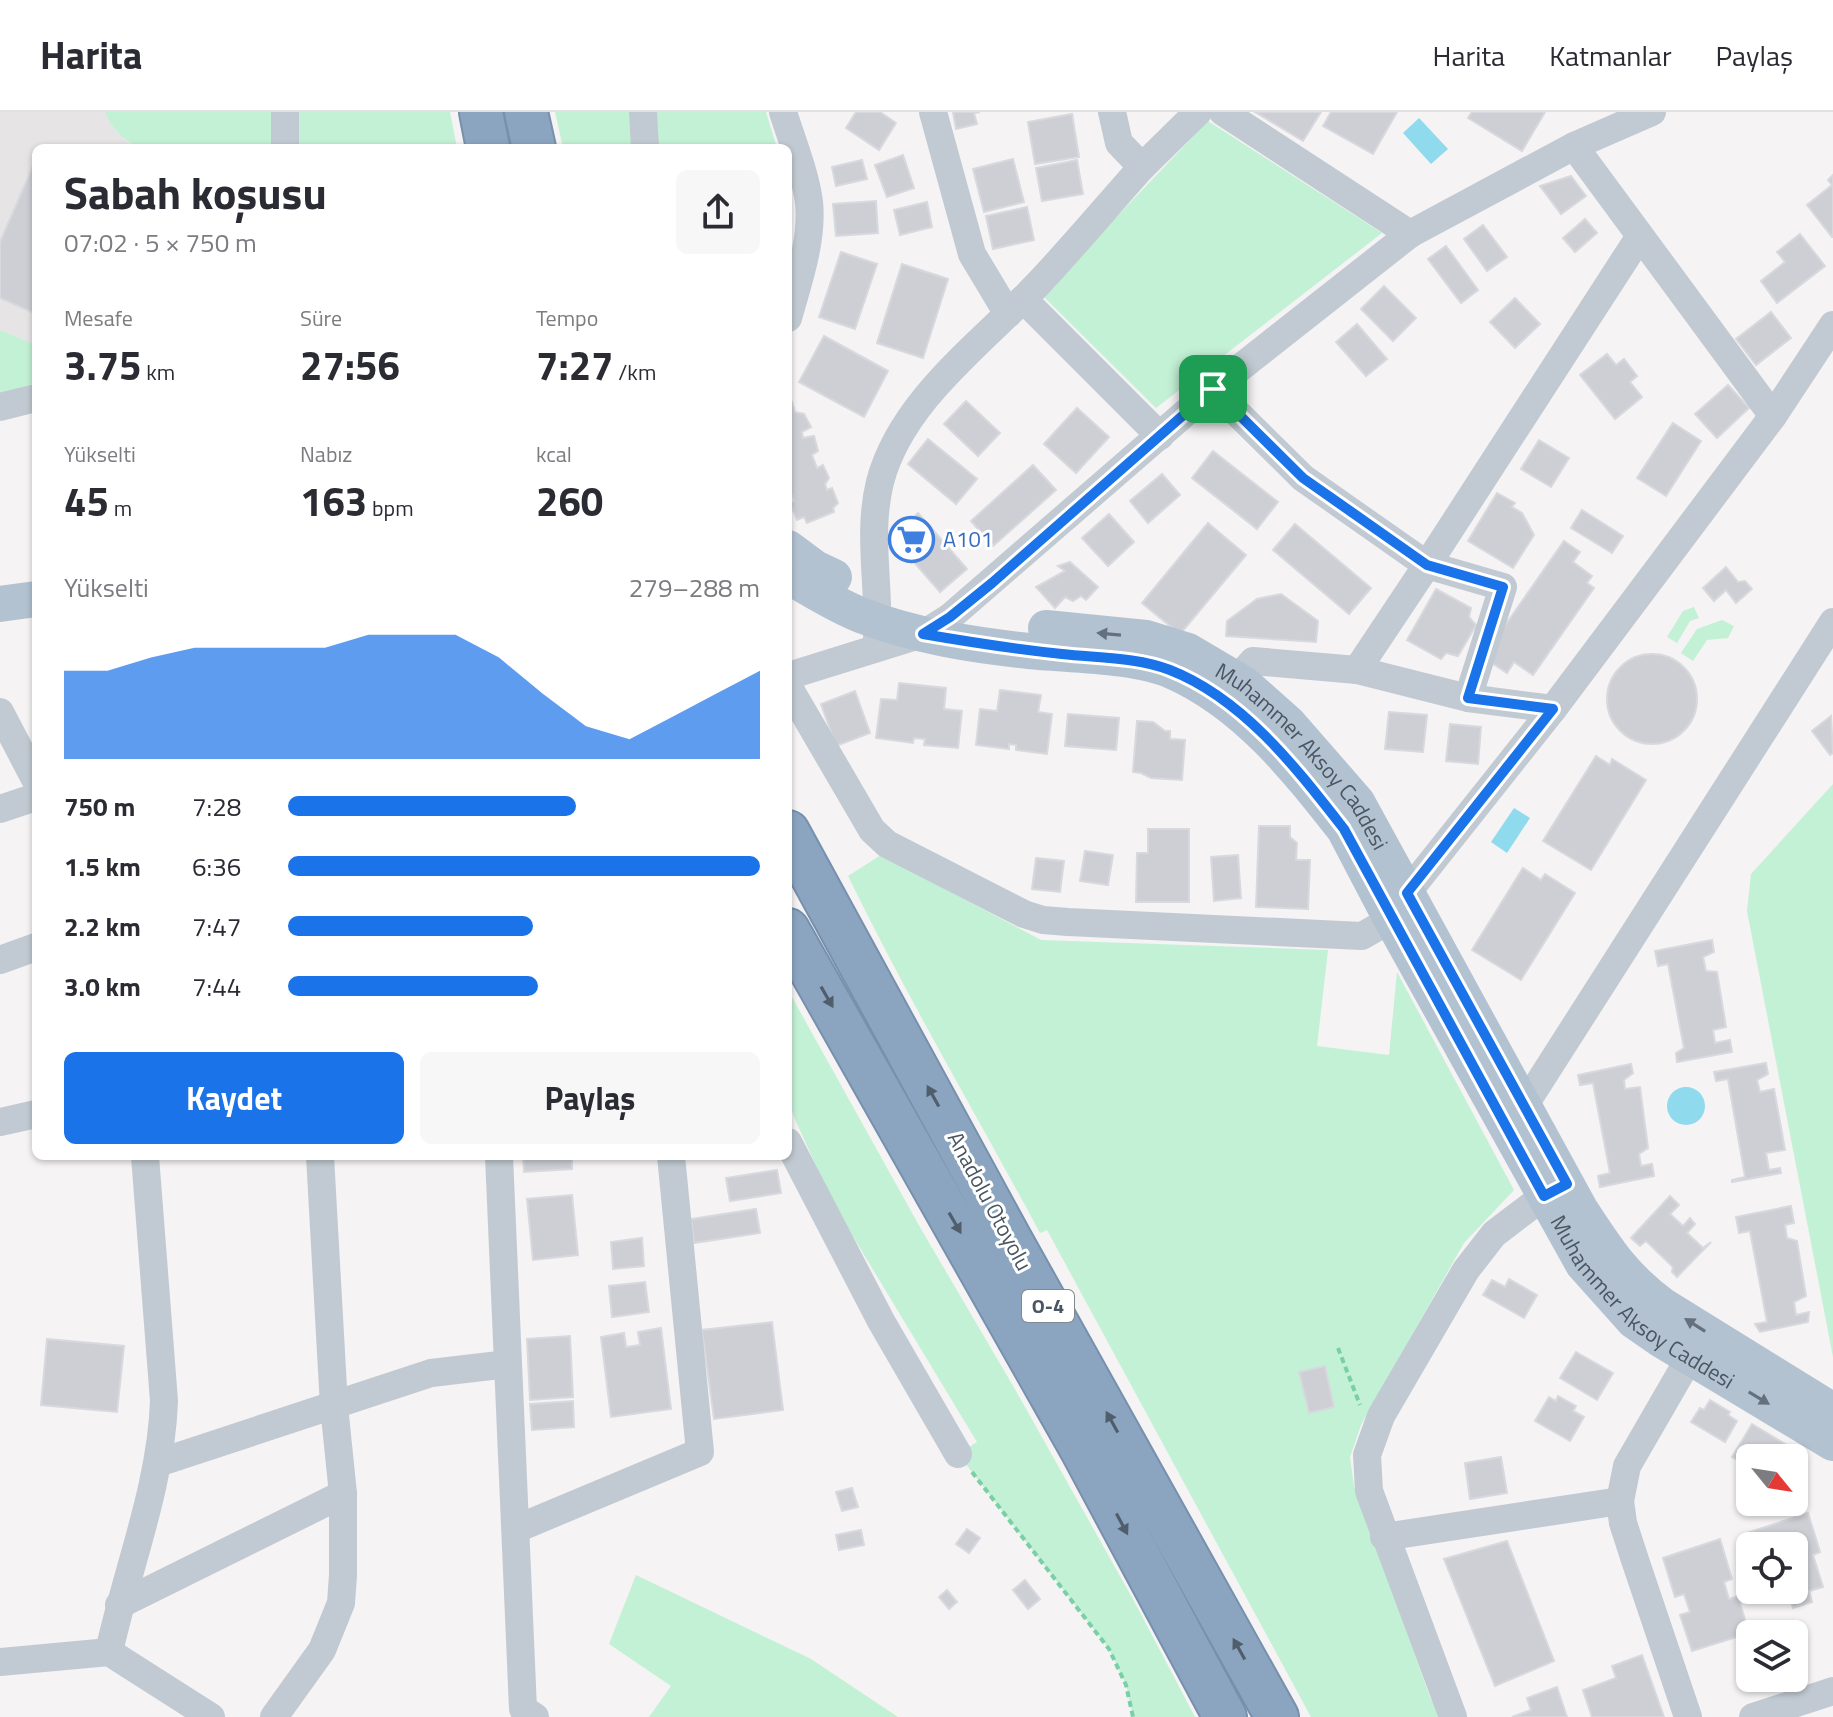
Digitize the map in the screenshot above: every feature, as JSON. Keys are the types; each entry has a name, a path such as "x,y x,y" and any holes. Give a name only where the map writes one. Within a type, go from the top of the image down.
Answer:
{"highway":[{"path":"481,112 487,144"},
{"path":"526,112 533,144"},
{"name":"Anadolu Otoyolu","path":"792,840 1277,1717"},
{"name":"Anadolu Otoyolu","path":"792,937 1082,1450 1225,1717"}],"main road":[{"name":"Muhammer Aksoy Caddesi","path":"792,551 877,622"},
{"path":"0,580 32,576"},
{"name":"Muhammer Aksoy Caddesi","path":"792,578 877,622 1146,638 1188,651 1228,689 1264,736 1308,784 1398,904 1524,1106 1583,1264 1634,1321 1833,1443"},
{"path":"0,604 32,600"},
{"name":"Muhammer Aksoy Caddesi","path":"1398,904 1555,1190 1618,1266 1662,1305 1833,1411"}],"street":[{"path":"285,112 285,144"},
{"path":"643,112 645,144"},
{"path":"783,112 804,179 809,213 792,302"},
{"path":"933,112 972,254 1015,307 1160,436"},
{"path":"1112,112 1119,143 1142,167"},
{"path":"877,622 875,512 888,457 914,412 1015,307 1142,167 1198,112"},
{"path":"1223,112 1410,234"},
{"path":"792,674 877,622 936,625 1213,389 1410,234 1574,146 1648,112"},
{"path":"1574,146 1773,416"},
{"path":"1357,670 1640,236"},
{"path":"792,693 872,830 887,844 1024,914 1043,920 1068,922 1362,936 1381,925 1553,709 1773,416 1833,325"},
{"path":"1213,389 1303,478 1427,565 1503,587 1468,698"},
{"path":"0,407 32,399"},
{"path":"1524,1106 1833,622"},
{"path":"1228,689 1253,661 1357,670 1468,698 1553,709"},
{"path":"0,712 32,773"},
{"path":"0,809 32,798"},
{"path":"0,960 32,948"},
{"path":"0,1122 32,1115"},
{"path":"792,1150 881,1321 958,1454"},
{"path":"109,1652 158,1463 164,1401 145,1160"},
{"path":"274,1717 322,1650 341,1603 343,1494 334,1406 320,1160"},
{"path":"499,1160 525,1714"},
{"path":"516,1529 700,1452 671,1160"},
{"path":"1453,1717 1384,1537 1369,1491 1367,1455 1381,1416 1479,1252 1503,1226 1555,1190"},
{"path":"1688,1717 1623,1523 1620,1501 1627,1466 1690,1357"},
{"path":"158,1463 431,1373 508,1364"},
{"path":"119,1605 343,1494"},
{"path":"1384,1537 1620,1501"},
{"path":"0,1662 109,1652 211,1717"},
{"path":"1753,1717 1833,1691"}],"path":[{"path":"1338,1348 1373,1436"},
{"path":"958,1454 1109,1649 1126,1685 1133,1717"}],"shaded area":[{"path":"0,112 105,112 116,131 132,144 32,144 32,343 0,330"}],"green space":[{"path":"105,112 271,112 271,144 133,144 111,123"},
{"path":"294,112 450,112 456,144 294,144"},
{"path":"555,112 633,112 634,144 562,144"},
{"path":"656,112 766,112 776,144 657,144"},
{"path":"1208,121 1382,233 1156,408 1042,295"},
{"path":"0,330 32,343 32,384 0,395"},
{"path":"1694,607 1699,618 1690,621 1677,643 1667,637 1683,611"},
{"path":"1722,620 1734,626 1728,638 1707,640 1693,661 1681,653 1697,629"},
{"path":"1833,784 1833,1357 1747,911 1751,874"},
{"path":"881,855 1041,940 1328,950 1317,1046 1389,1055 1397,972 1514,1190 1464,1243 1361,1425 1350,1457 1354,1486 1440,1717 1311,1717 1047,1230 1040,1233 942,1055 848,876"},
{"path":"792,997 1134,1601 1195,1717 1133,1717 1126,1685 1109,1649 958,1454 977,1442 834,1205 794,1117"},
{"path":"636,1575 811,1659 898,1717 649,1717 671,1686 609,1644"}],"water":[{"path":"1419,118 1448,149 1431,164 1403,133"},
{"path":"1514,808 1530,818 1507,853 1491,842"},
{"path":"1686,1087 1699,1093 1705,1106 1699,1119 1686,1125 1673,1119 1667,1106 1673,1093"}],"building":[{"path":"856,112 880,112 896,123 879,150 846,128"},
{"path":"953,112 980,112 974,113 977,124 956,129"},
{"path":"1255,112 1321,112 1303,141"},
{"path":"1331,112 1397,112 1373,154 1323,126"},
{"path":"1472,112 1545,112 1522,151 1468,118"},
{"path":"1072,114 1079,157 1035,164 1028,122"},
{"path":"903,155 914,188 887,197 875,165"},
{"path":"1013,159 1024,202 984,212 973,169"},
{"path":"862,160 867,179 836,186 832,167"},
{"path":"1077,160 1083,194 1042,201 1036,168"},
{"path":"32,168 32,312 0,298 0,242"},
{"path":"1833,175 1832,237 1807,205 1832,185 1828,180"},
{"path":"1571,176 1586,196 1561,214 1540,186"},
{"path":"876,201 878,233 836,236 833,204"},
{"path":"927,202 932,227 900,235 894,210"},
{"path":"1027,207 1034,240 993,249 986,216"},
{"path":"1585,219 1597,233 1575,252 1563,238"},
{"path":"1483,225 1507,257 1487,271 1464,239"},
{"path":"1800,234 1825,266 1777,303 1761,281 1785,262 1777,252"},
{"path":"1446,246 1478,290 1461,303 1428,259"},
{"path":"841,252 877,264 855,329 819,317"},
{"path":"902,264 948,279 923,358 877,343"},
{"path":"1384,286 1416,318 1393,341 1361,309"},
{"path":"1515,298 1540,324 1515,348 1490,322"},
{"path":"1771,312 1791,338 1756,365 1736,339"},
{"path":"1357,324 1387,359 1366,376 1336,342"},
{"path":"824,336 888,371 864,417 799,382"},
{"path":"1607,354 1616,365 1624,359 1637,376 1630,382 1642,397 1615,419 1580,375"},
{"path":"1728,385 1749,408 1717,438 1695,414"},
{"path":"966,401 1000,433 978,456 944,424"},
{"path":"792,402 795,412 804,414 811,427 802,432 803,438 814,436 818,451 812,455 817,468 823,465 829,478 825,484 827,490 832,488 838,503 833,508 834,512 807,523 804,517 797,520 792,508"},
{"path":"1077,408 1109,437 1076,473 1044,444"},
{"path":"1673,423 1701,441 1666,496 1637,478"},
{"path":"928,439 977,479 956,504 908,464"},
{"path":"1539,440 1569,458 1551,487 1521,469"},
{"path":"1213,451 1278,502 1257,529 1192,478"},
{"path":"1033,465 1056,490 993,546 971,521"},
{"path":"1162,474 1180,495 1148,523 1130,501"},
{"path":"1497,493 1515,503 1512,507 1522,513 1534,535 1513,568 1468,541"},
{"path":"1582,510 1623,536 1612,553 1571,528"},
{"path":"918,513 967,569 940,592 893,538"},
{"path":"1109,514 1134,542 1108,566 1082,538"},
{"path":"1208,523 1246,555 1180,634 1142,603"},
{"path":"1295,524 1371,588 1349,614 1273,550"},
{"path":"1564,541 1580,552 1573,562 1592,576 1587,583 1594,588 1533,675 1514,662 1507,673 1483,657"},
{"path":"1070,562 1098,587 1086,600 1081,596 1073,601 1065,597 1055,608 1036,587 1065,571 1058,566"},
{"path":"1726,567 1738,582 1745,581 1752,589 1736,603 1726,590 1714,601 1703,588"},
{"path":"1436,589 1471,608 1469,617 1476,625 1458,656 1446,653 1441,659 1407,640"},
{"path":"1281,594 1318,621 1316,642 1226,636 1227,621 1257,599"},
{"path":"1652,654 1669,657 1684,667 1694,682 1697,699 1694,716 1684,731 1669,741 1652,744 1635,741 1620,731 1610,716 1607,699 1610,682 1620,667 1635,657"},
{"path":"899,683 946,688 944,709 962,711 958,748 924,745 925,739 914,738 913,743 876,738 881,699 897,700"},
{"path":"1000,690 1041,695 1038,712 1052,714 1047,754 1016,750 1016,745 1009,744 1009,749 976,745 980,709 997,711"},
{"path":"855,691 870,733 836,746 821,704"},
{"path":"1389,712 1427,715 1423,752 1385,749"},
{"path":"1068,714 1119,718 1116,750 1065,746"},
{"path":"1831,716 1833,753 1830,755 1812,731"},
{"path":"1137,721 1153,722 1170,731 1170,739 1185,740 1182,780 1151,778 1133,772"},
{"path":"1450,724 1481,727 1478,764 1446,761"},
{"path":"1596,756 1610,765 1612,759 1646,780 1591,870 1543,841"},
{"path":"1259,826 1290,826 1290,837 1297,843 1296,860 1310,860 1308,909 1256,907"},
{"path":"1148,829 1189,829 1189,902 1136,902 1137,853 1148,853"},
{"path":"1085,851 1113,855 1108,885 1080,881"},
{"path":"1238,855 1241,898 1214,901 1211,857"},
{"path":"1036,858 1064,861 1060,892 1032,889"},
{"path":"1523,868 1541,880 1545,874 1575,893 1521,980 1472,950"},
{"path":"1712,940 1714,952 1703,957 1706,971 1717,972 1726,1027 1713,1030 1715,1043 1730,1040 1732,1052 1677,1062 1676,1053 1684,1048 1668,964 1658,966 1655,951"},
{"path":"1766,1063 1768,1074 1757,1080 1760,1092 1774,1089 1785,1150 1766,1153 1769,1170 1780,1168 1781,1173 1732,1182 1745,1177 1728,1079 1716,1081 1714,1072"},
{"path":"1631,1064 1633,1073 1624,1080 1625,1089 1640,1087 1648,1148 1639,1154 1641,1166 1652,1164 1654,1176 1600,1187 1598,1176 1610,1173 1593,1083 1580,1085 1578,1075"},
{"path":"523,1160 572,1160 572,1169 524,1172"},
{"path":"777,1170 781,1193 730,1201 726,1178"},
{"path":"572,1195 578,1255 533,1260 527,1199"},
{"path":"1670,1196 1679,1205 1670,1214 1683,1226 1690,1218 1695,1224 1687,1233 1703,1248 1711,1242 1677,1277 1672,1272 1673,1267 1646,1241 1640,1246 1631,1238"},
{"path":"1791,1206 1794,1223 1785,1225 1787,1238 1797,1241 1806,1296 1794,1302 1796,1315 1809,1312 1808,1322 1760,1332 1755,1324 1767,1322 1750,1231 1739,1233 1736,1217"},
{"path":"756,1209 760,1233 694,1243 691,1219"},
{"path":"642,1238 644,1266 613,1269 611,1242"},
{"path":"1509,1279 1537,1295 1524,1318 1483,1295 1492,1280 1505,1287"},
{"path":"645,1282 649,1312 612,1317 609,1286"},
{"path":"772,1322 783,1410 714,1419 702,1330"},
{"path":"661,1328 671,1409 611,1417 601,1337 624,1333 626,1347 640,1345 638,1332"},
{"path":"570,1336 573,1397 530,1400 527,1339"},
{"path":"47,1339 124,1346 117,1412 41,1405"},
{"path":"1576,1352 1613,1373 1597,1400 1560,1378"},
{"path":"1325,1366 1334,1407 1309,1413 1299,1372"},
{"path":"1558,1396 1576,1406 1573,1411 1584,1417 1570,1441 1535,1421 1549,1397 1556,1401"},
{"path":"1710,1400 1730,1412 1728,1415 1737,1421 1725,1442 1691,1422"},
{"path":"573,1401 574,1427 532,1430 530,1404"},
{"path":"1752,1424 1785,1444 1740,1444"},
{"path":"1501,1457 1507,1493 1470,1499 1465,1463"},
{"path":"852,1488 858,1507 842,1511 836,1492"},
{"path":"1808,1513 1820,1552 1813,1555 1823,1587 1809,1591 1812,1602 1808,1603 1808,1532 1750,1532 1799,1516 1808,1516"},
{"path":"967,1529 980,1538 969,1553 956,1544"},
{"path":"861,1530 864,1545 839,1550 836,1535"},
{"path":"1720,1539 1732,1579 1724,1582 1729,1599 1736,1597 1736,1604 1740,1604 1745,1620 1736,1620 1736,1637 1692,1651 1680,1615 1690,1612 1684,1594 1675,1597 1663,1558"},
{"path":"1507,1541 1554,1661 1495,1686 1444,1559"},
{"path":"1025,1580 1040,1599 1028,1609 1013,1590"},
{"path":"947,1590 957,1602 949,1609 939,1597"},
{"path":"1642,1655 1664,1717 1592,1717 1583,1690 1616,1678 1612,1666"},
{"path":"1557,1687 1567,1717 1512,1717 1531,1710 1527,1698"}],"place":[{"name":"A101","path":"912,539"}],"route":[{"path":"1213,389 1303,478 1427,565 1503,587 1468,698 1553,709 1407,893 1567,1184 1544,1196 1344,829 1264,736 1229,704 1197,683 1138,661 1001,648 923,634 992,583 1213,389"}]}
